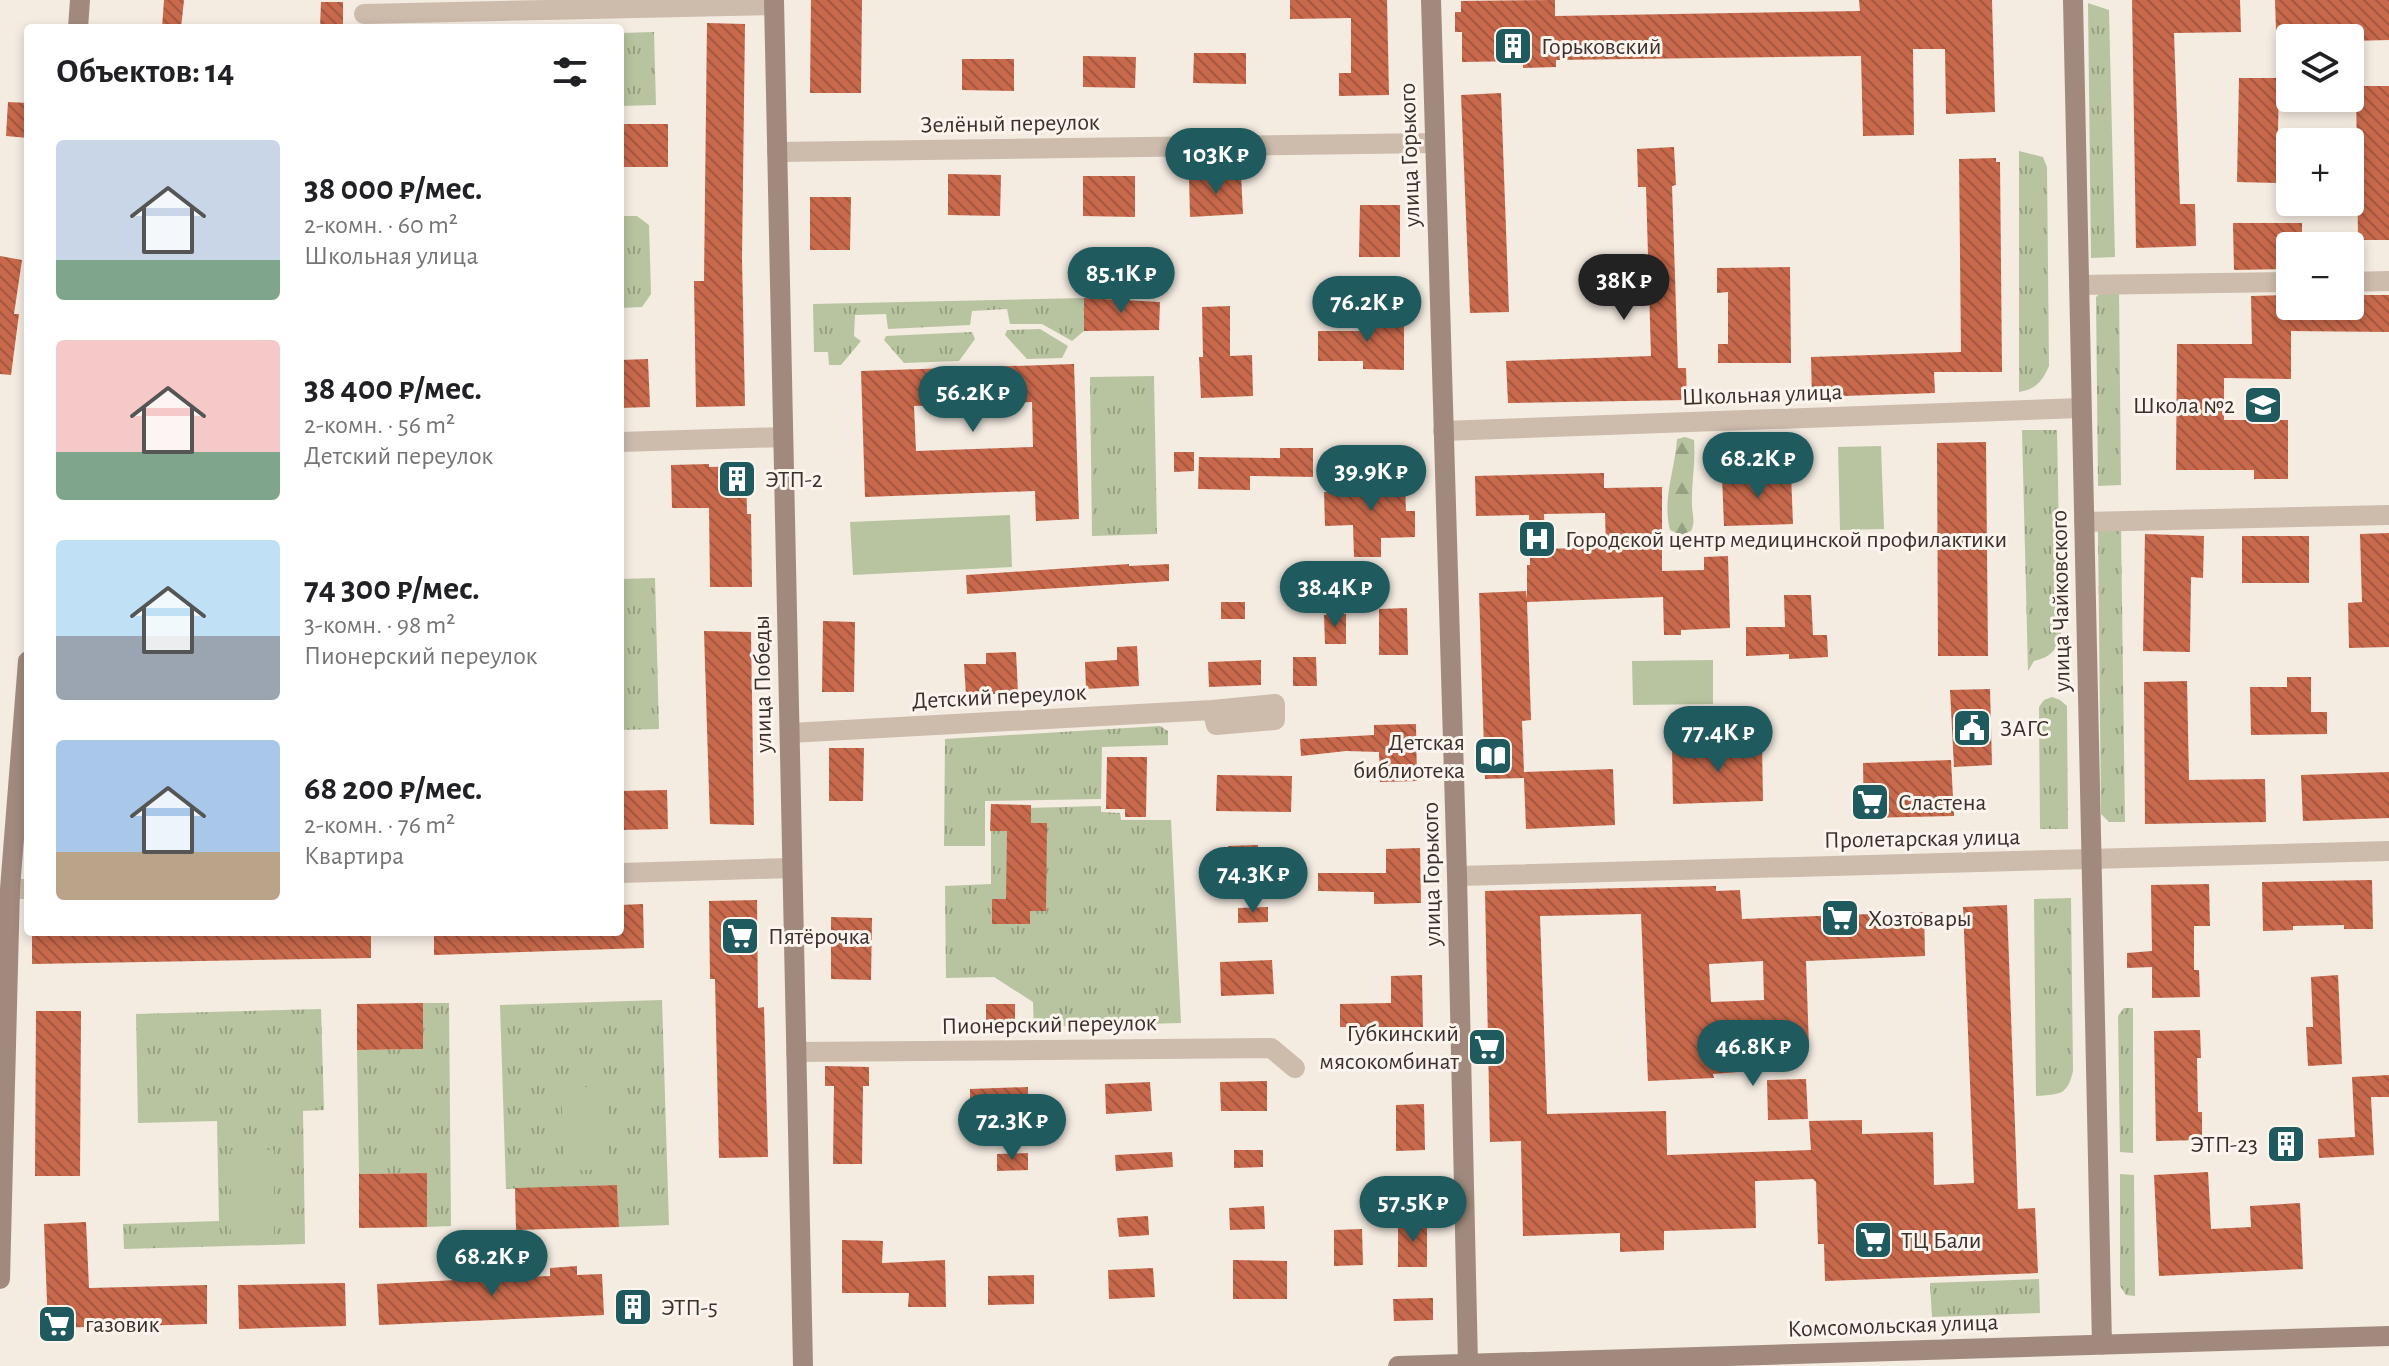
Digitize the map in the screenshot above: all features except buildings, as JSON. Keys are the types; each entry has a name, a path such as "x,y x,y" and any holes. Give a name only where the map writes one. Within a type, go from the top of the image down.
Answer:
{"street":[{"path":"78,24 80,0"},
{"name":"улица Горького","path":"1431,0 1468,1364"},
{"name":"улица Чайковского","path":"2073,0 2102,1345"},
{"path":"364,14 774,2"},
{"name":"улица Победы","path":"774,2 803,1366"},
{"name":"Зелёный переулок","path":"777,152 1435,143"},
{"path":"2364,282 2389,281"},
{"path":"2079,285 2276,282"},
{"name":"Школьная улица","path":"1443,431 2081,408"},
{"path":"624,442 783,437"},
{"path":"2084,522 2389,515"},
{"name":"Детский переулок","path":"790,733 1212,710"},
{"path":"0,1279 24,762"},
{"name":"Пролетарская улица","path":"1457,876 2389,851"},
{"path":"624,873 792,868"},
{"name":"Пионерский переулок","path":"796,1052 1271,1048 1295,1068"},
{"name":"Комсомольская улица","path":"1398,1366 2389,1336"}],"green space":[{"path":"2088,3 2109,10 2115,257 2091,258"},
{"path":"654,32 656,105 624,106 624,33"},
{"path":"2019,151 2043,157 2047,167 2049,366 2038,384 2019,392"},
{"path":"624,216 637,216 649,225 651,294 642,307 624,308"},
{"path":"2104,290 2119,291 2121,485 2098,486 2096,297"},
{"path":"1084,298 1084,331 1072,341 1042,324 1010,324 1007,309 972,311 970,325 888,329 886,314 855,315 854,336 861,341 841,365 829,365 828,352 814,352 813,304"},
{"path":"1040,329 1068,346 1062,358 1027,359 1005,335 1007,330"},
{"path":"972,332 975,339 959,361 904,363 884,340 886,336"},
{"path":"1154,376 1157,534 1092,536 1090,377"},
{"path":"2022,430 2057,430 2061,636 2051,653 2034,661 2028,671"},
{"path":"1685,437 1694,440 1694,521 1691,531 1681,535 1670,530 1667,507 1677,439"},
{"path":"1881,446 1884,529 1840,530 1838,447"},
{"path":"1010,515 1012,567 853,575 850,522"},
{"path":"2121,529 2125,822 2109,822 2101,814 2098,530"},
{"path":"655,578 659,729 624,730 624,579"},
{"path":"1713,660 1713,704 1633,705 1632,661"},
{"path":"2052,697 2067,706 2068,829 2040,829 2039,707 2044,700"},
{"path":"1160,726 1168,731 1168,745 1102,747 1101,799 985,801 985,846 944,846 945,739"},
{"path":"1101,806 1101,812 1120,813 1121,820 1171,820 1181,1023 1034,1027 1033,1002 994,977 946,978 945,886 991,884 991,809"},
{"path":"2071,898 2073,1071 2068,1085 2061,1092 2036,1096 2034,899"},
{"path":"662,1000 669,1225 619,1227 617,1185 506,1189 500,1005"},
{"path":"423,1003 449,1003 451,1226 427,1227 426,1173 359,1174 357,1050 423,1049"},
{"path":"2124,1008 2133,1008 2133,1153 2120,1152 2118,1016"},
{"path":"321,1009 324,1110 303,1111 305,1244 124,1249 123,1224 219,1221 217,1121 138,1123 136,1014"},
{"path":"606,1086 610,1169 565,1171 561,1088"},
{"path":"231,1150 274,1150 274,1237 231,1238"},
{"path":"2120,1174 2134,1175 2135,1296 2126,1295 2120,1286"},
{"path":"2039,1279 2040,1313 1932,1317 1930,1283"}],"place":[{"name":"Горьковский","path":"1513,46"},
{"name":"Школа №2","path":"2263,405"},
{"name":"ЭТП-2","path":"737,479"},
{"name":"Городской центр медицинской профилактики","path":"1537,539"},
{"name":"ЗАГС","path":"1972,728"},
{"name":"Детская библиотека","path":"1493,756"},
{"name":"Сластена","path":"1870,802"},
{"name":"Хозтовары","path":"1840,918"},
{"name":"Пятёрочка","path":"740,936"},
{"name":"Губкинский мясокомбинат","path":"1487,1047"},
{"name":"ЭТП-23","path":"2286,1144"},
{"name":"ТЦ Бали","path":"1873,1240"},
{"name":"ЭТП-5","path":"633,1307"},
{"name":"газовик","path":"57,1324"}]}
